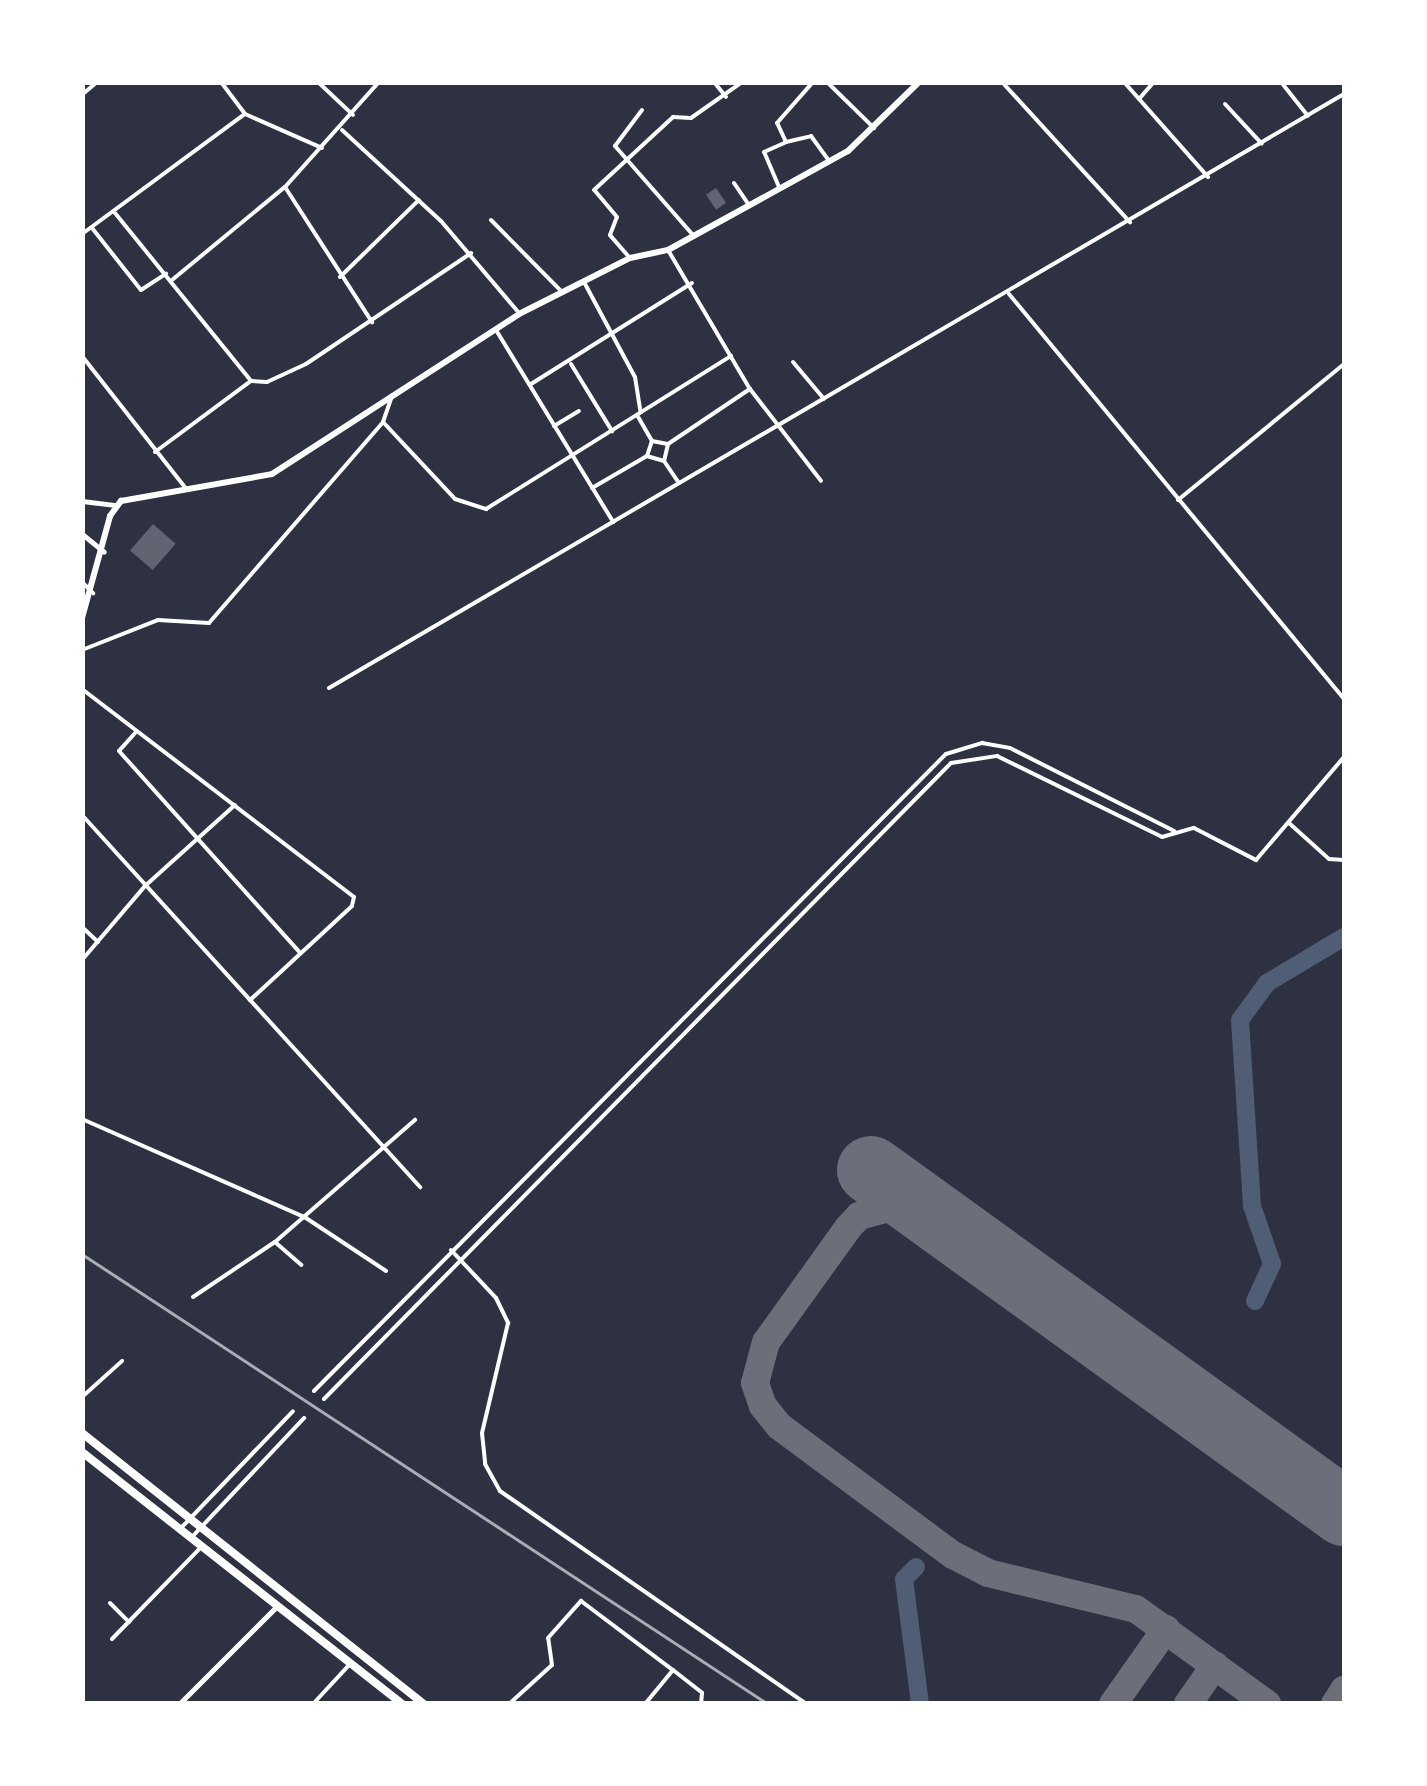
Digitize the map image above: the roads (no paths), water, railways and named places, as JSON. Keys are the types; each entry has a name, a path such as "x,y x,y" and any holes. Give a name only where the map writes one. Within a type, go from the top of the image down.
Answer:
{"highway":[{"path":"82,1433 424,1704"},
{"path":"82,1452 402,1704"}],"main road":[{"path":"82,618 93,592 116,505 272,474 495,328 630,258 668,250 829,161 874,128 919,82"}],"street":[{"path":"84,93 97,82"},
{"path":"221,82 246,114 322,148"},
{"path":"318,82 354,114"},
{"path":"172,280 286,187 342,130 379,82"},
{"path":"714,82 726,97"},
{"path":"630,258 610,235 617,217 594,193 673,117 692,118 742,82"},
{"path":"786,142 776,123 813,82"},
{"path":"827,82 874,128"},
{"path":"1002,82 1130,222"},
{"path":"1124,82 1208,177"},
{"path":"1139,99 1154,82"},
{"path":"1281,82 1308,116"},
{"path":"329,688 1344,94"},
{"path":"1225,104 1262,144"},
{"path":"642,110 615,142 693,235"},
{"path":"82,234 246,114"},
{"path":"342,130 420,200 471,253 520,314"},
{"path":"779,187 764,154 786,142 812,136 829,161"},
{"path":"734,183 748,204"},
{"path":"286,187 372,323"},
{"path":"340,277 420,200"},
{"path":"115,213 252,381"},
{"path":"491,220 562,292"},
{"path":"92,228 142,290 166,274"},
{"path":"668,250 692,284 750,389 776,428 821,481"},
{"path":"156,452 252,381 278,379 372,323 471,253"},
{"path":"584,282 635,377 639,414 652,441 648,456 592,488"},
{"path":"529,385 571,364 692,284"},
{"path":"1008,294 1344,699"},
{"path":"495,328 613,522"},
{"path":"82,356 187,490"},
{"path":"384,422 454,499 475,510 499,505 731,356"},
{"path":"793,362 824,399"},
{"path":"571,364 612,430"},
{"path":"1178,500 1344,364"},
{"path":"664,461 668,444 750,389"},
{"path":"82,650 158,620 209,623 384,422 392,396"},
{"path":"554,426 580,411"},
{"path":"652,441 668,444"},
{"path":"648,456 664,461 678,482"},
{"path":"82,500 116,505"},
{"path":"82,534 104,552"},
{"path":"82,582 93,592"},
{"path":"82,689 354,896 352,906 250,1000"},
{"path":"136,732 120,751 194,841 300,953"},
{"path":"314,1391 920,774 957,748 982,743 1010,748 1174,832"},
{"path":"324,1399 915,796 962,758 1009,760 1162,837 1194,828 1256,860 1344,757"},
{"path":"82,960 145,886 235,806"},
{"path":"82,815 420,1186"},
{"path":"1288,822 1334,862 1344,864"},
{"path":"82,927 98,942"},
{"path":"622,1078 626,1090"},
{"path":"82,1118 306,1218 386,1270"},
{"path":"193,1297 306,1218 415,1120"},
{"path":"275,1242 302,1265"},
{"path":"451,1250 496,1298 508,1324 482,1433 485,1464 500,1491 807,1704"},
{"path":"82,1397 122,1361"},
{"path":"180,1529 293,1411"},
{"path":"191,1538 304,1418"},
{"path":"112,1640 202,1547"},
{"path":"509,1704 552,1665 548,1638 580,1600 702,1693 701,1704"},
{"path":"110,1602 129,1622"},
{"path":"179,1704 233,1655 278,1606"},
{"path":"313,1704 351,1663"},
{"path":"650,1702 673,1670"}],"waterway":[{"path":"1255,1301 1272,1264 1252,1206 1240,1020 1267,983 1344,937"},
{"path":"916,1567 904,1579 920,1704"}],"railway":[{"path":"82,1254 768,1704"}]}
